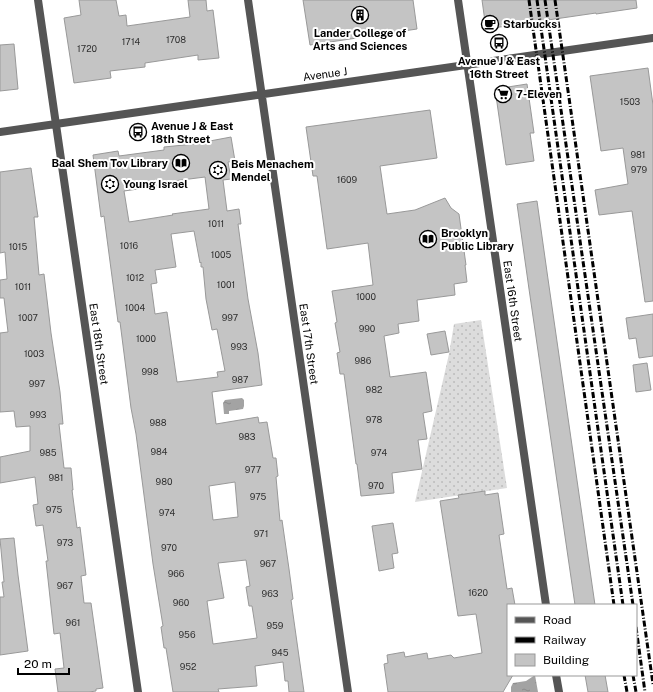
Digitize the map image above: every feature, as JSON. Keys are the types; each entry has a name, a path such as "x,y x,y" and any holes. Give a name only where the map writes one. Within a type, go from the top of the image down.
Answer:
{"street":[{"name":"East 18th Street","path":"38,0 138,692"},
{"name":"East 17th Street","path":"248,0 348,692"},
{"name":"East 16th Street","path":"458,0 546,604"},
{"name":"Avenue J","path":"0,132 653,38"},
{"path":"556,676 558,692"}],"shaded area":[{"path":"481,320 507,488 415,502 449,354 454,324"}],"water":[{"path":"242,398 244,400 243,409 229,411 229,414 224,414 223,403 225,400"},
{"path":"535,676 538,692 511,692 513,683 526,681"}],"building":[{"path":"79,0 116,0 119,16 126,15 127,26 190,17 188,0 206,0 207,11 213,10 219,58 198,60 198,55 145,63 145,67 110,71 111,78 74,83 64,18 81,15"},
{"name":"Lander College of Arts and Sciences","path":"303,0 413,0 417,29 310,45"},
{"path":"482,0 636,0 637,8 486,29"},
{"path":"14,44 18,89 0,91 0,45"},
{"path":"648,68 653,105 653,301 645,302 632,211 599,215 595,190 628,184 623,148 601,151 590,76"},
{"path":"527,84 534,133 530,133 534,161 506,165 495,89"},
{"path":"430,110 437,158 380,166 387,214 415,210 445,198 451,208 459,214 467,282 454,284 455,295 417,300 419,321 398,324 399,333 384,336 390,377 426,372 432,411 423,413 427,439 418,440 422,469 392,473 394,493 361,496 344,374 340,374 337,353 340,352 332,291 373,285 368,243 327,249 317,176 313,176 306,127"},
{"path":"231,137 235,161 228,162 231,179 223,180 227,211 239,209 241,224 238,224 262,385 212,392 216,424 258,417 259,423 267,422 273,458 276,458 278,476 276,477 280,521 282,520 289,569 293,599 291,600 304,692 289,692 288,681 285,681 283,662 255,666 257,686 218,689 219,692 173,692 166,648 164,648 161,627 163,626 153,564 120,322 118,322 104,216 101,217 93,155 118,151 119,156 164,150 164,147 194,144","holes":["205,177 209,209 129,222 124,191 159,186 158,183","194,231 200,263 201,262 201,267 203,267 206,299 212,330 217,329 225,371 217,372 218,377 177,382 167,312 155,314 151,284 157,283 155,270 176,267 171,234","235,482 238,517 213,520 209,486","246,560 250,586 246,587 249,606 252,606 257,638 213,644 207,601 224,598 218,563"]},
{"path":"31,168 38,217 34,217 39,275 44,274 60,392 63,424 59,424 64,468 71,468 77,528 80,527 86,575 81,576 84,603 91,603 103,688 89,692 58,692 55,669 64,668 60,633 54,634 46,561 48,561 43,525 36,526 33,505 38,504 35,477 0,483 0,457 30,451 30,426 16,427 14,411 0,412 0,333 8,332 4,298 0,298 0,280 7,279 5,252 0,253 0,172"},
{"path":"537,201 595,604 575,604 517,204"},
{"path":"653,314 653,356 639,358 636,338 629,339 626,318"},
{"path":"445,331 449,352 431,355 427,334"},
{"path":"647,363 651,390 636,392 633,365"},
{"path":"485,491 485,495 498,493 504,534 499,535 507,589 512,588 515,604 507,604 507,676 512,676 503,692 388,692 384,664 388,663 387,655 404,652 405,657 427,653 428,659 451,655 454,658 482,653 476,614 458,616 440,501 459,498 458,495"},
{"path":"393,523 398,553 392,554 394,568 379,571 372,526"},
{"path":"14,538 28,651 0,655 0,597 4,597 2,582 4,582 0,539"},
{"path":"585,676 605,676 608,692 588,692"}],"railway":[{"path":"529,0 614,604"},
{"path":"537,0 623,604"},
{"path":"545,0 633,604"},
{"path":"555,0 653,684"},
{"path":"637,634 645,692"},
{"path":"624,676 627,692"},
{"path":"633,676 636,692"}],"place":[{"name":"Lander College of Arts and Sciences","path":"360,15"},
{"name":"Starbucks","path":"490,24"},
{"name":"Avenue J & East 16th Street","path":"499,43"},
{"name":"7-Eleven","path":"503,94"},
{"name":"Avenue J & East 18th Street","path":"138,132"},
{"name":"Baal Shem Tov Library","path":"181,163"},
{"name":"Beis Menachem Mendel","path":"218,170"},
{"name":"Young Israel","path":"110,184"},
{"name":"Brooklyn Public Library","path":"428,239"}]}
